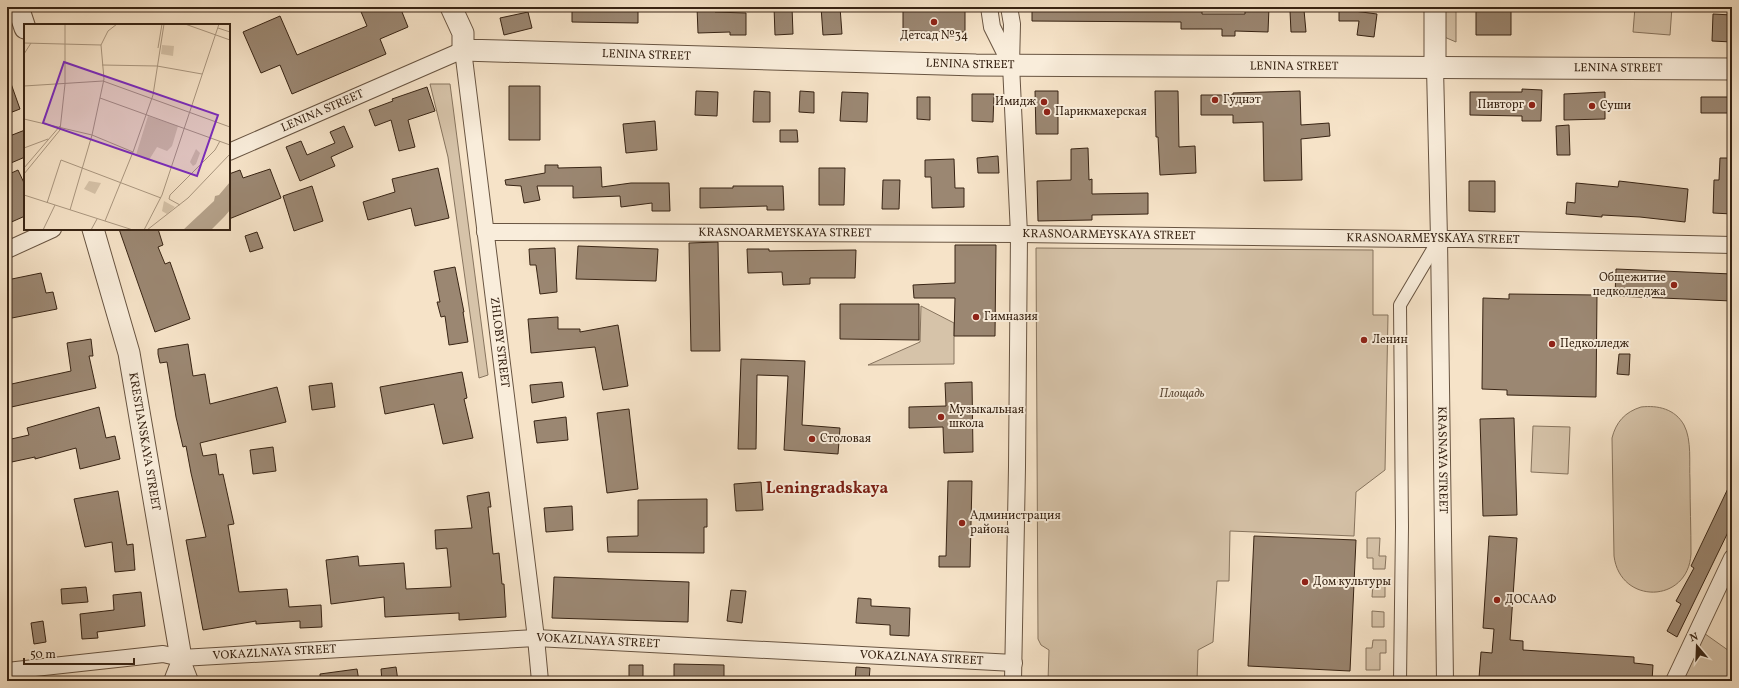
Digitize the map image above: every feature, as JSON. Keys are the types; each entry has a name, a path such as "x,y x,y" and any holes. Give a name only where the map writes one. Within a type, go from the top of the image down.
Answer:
{"street":[{"path":"18,7 24,25"},
{"name":"ZHLOBY STREET","path":"451,7 463,33 463,50 536,638 540,681"},
{"path":"989,7 992,27 1011,65"},
{"path":"1009,7 1012,24 1011,65 1019,234 1013,681"},
{"path":"1435,7 1435,68"},
{"name":"LENINA STREET","path":"230,152 463,50 1011,65 1732,69"},
{"name":"KRASNAYA STREET","path":"1435,68 1439,239 1444,681"},
{"path":"7,250 52,230"},
{"name":"KRESTIANSKAYA STREET","path":"93,230 129,353 181,658"},
{"name":"KRASNOARMEYSKAYA STREET","path":"485,232 1019,234 1439,239 1732,245"},
{"path":"1400,681 1402,527 1400,305 1439,239"},
{"path":"1674,681 1732,558"},
{"name":"VOKAZLNAYA STREET","path":"7,671 163,654 181,658 536,638 1014,662"},
{"path":"172,681 181,658"},
{"path":"181,658 190,681"}],"green space":[{"path":"1442,7 1456,7 1456,42 1442,36"},
{"path":"1635,7 1672,7 1670,35 1633,32"},
{"path":"430,84 450,84 488,375 479,378 448,157"},
{"name":"Площадь","path":"1036,248 1373,250 1373,315 1388,315 1385,470 1356,492 1354,536 1230,531 1229,581 1217,581 1213,642 1198,650 1197,681 1048,681 1049,650 1041,645 1038,639"},
{"path":"921,306 954,323 954,364 868,365 920,342"},
{"path":"1641,407 1666,409 1676,415 1687,431 1690,459 1691,554 1687,570 1679,582 1667,590 1654,592 1640,590 1628,583 1619,572 1614,556 1612,438 1616,427 1622,418 1635,409"},
{"path":"1533,426 1570,427 1568,474 1531,472"},
{"path":"1367,538 1380,538 1379,556 1386,556 1385,569 1373,569 1373,558 1367,558"},
{"path":"1373,582 1385,582 1385,597 1372,597"},
{"path":"1372,611 1384,612 1384,627 1372,627"},
{"path":"1701,631 1732,653 1732,681 1679,681"},
{"path":"1373,640 1386,640 1386,653 1380,653 1380,670 1366,670 1366,648 1372,648"}],"building":[{"path":"359,7 400,7 408,27 380,39 386,54 292,94 280,65 261,73 243,32 280,16 297,55 367,26"},
{"path":"572,7 638,7 638,23 572,22"},
{"path":"697,7 715,7 715,12 746,13 746,35 730,35 730,32 698,33"},
{"path":"774,7 792,7 793,34 775,35"},
{"path":"821,7 840,7 842,34 823,35"},
{"name":"Детсад №34","path":"903,7 965,7 965,32 903,31"},
{"path":"1032,7 1202,7 1202,14 1245,14 1245,7 1269,7 1268,32 1235,31 1235,36 1222,36 1222,29 1181,29 1181,22 1032,21"},
{"path":"1339,7 1354,8 1354,11 1377,14 1374,37 1357,35 1359,21 1339,21"},
{"path":"1476,7 1511,7 1511,35 1476,35"},
{"path":"1304,10 1306,32 1291,32 1290,11"},
{"path":"528,12 532,28 504,35 500,18"},
{"path":"1713,14 1732,15 1732,42 1712,41"},
{"path":"9,78 20,109 7,114 7,79"},
{"path":"509,86 540,86 540,140 509,140"},
{"path":"427,87 435,111 408,120 415,147 399,151 391,120 375,126 369,110 393,101 392,99"},
{"path":"1522,89 1542,90 1541,121 1522,121 1522,116 1470,115 1470,92 1522,92"},
{"path":"696,91 718,92 717,116 695,115"},
{"path":"754,91 770,92 770,122 753,122"},
{"path":"800,91 814,92 814,113 799,112"},
{"name":"Парикмахерская","path":"1035,91 1058,91 1058,134 1036,134"},
{"path":"1155,91 1178,91 1179,147 1195,146 1196,173 1160,175 1158,137 1156,137"},
{"path":"1300,91 1301,125 1329,123 1330,136 1301,139 1302,180 1264,181 1263,122 1233,123 1233,115 1201,115 1201,95 1233,95 1233,93"},
{"path":"842,92 868,93 867,122 840,121"},
{"name":"Суши","path":"1605,92 1605,119 1564,120 1564,94"},
{"path":"972,94 994,94 993,122 972,121"},
{"path":"917,97 930,97 930,120 917,119"},
{"path":"1701,97 1732,97 1732,113 1701,113"},
{"path":"655,121 657,150 626,153 623,124"},
{"path":"1569,125 1570,155 1557,155 1556,126"},
{"path":"344,126 353,147 331,157 335,166 300,181 286,147 301,141 307,155 335,143 330,132"},
{"path":"24,130 24,157 11,163 7,154 7,137"},
{"path":"780,130 797,130 798,142 780,142"},
{"path":"1088,148 1089,180 1092,179 1092,194 1148,193 1148,214 1092,215 1092,220 1038,221 1037,181 1071,180 1071,149"},
{"path":"998,156 999,173 978,173 977,158"},
{"path":"1720,158 1732,158 1732,214 1713,213 1714,180 1719,180"},
{"path":"954,159 955,188 964,188 964,207 932,208 931,177 925,177 925,160"},
{"path":"545,165 558,165 558,168 601,167 602,187 631,183 669,183 670,211 652,211 652,203 621,207 620,196 573,198 573,186 537,186 540,200 524,203 521,186 506,185 505,180 545,173"},
{"path":"438,168 449,218 415,226 411,208 368,220 363,202 395,192 392,179"},
{"path":"819,168 845,168 844,205 819,205"},
{"path":"270,169 281,198 230,219 230,174 240,170 243,178"},
{"path":"18,170 24,183 24,216 7,224 7,175"},
{"path":"883,180 900,180 899,209 882,209"},
{"path":"1469,181 1495,181 1495,212 1469,211"},
{"path":"1619,181 1688,189 1685,222 1640,217 1602,215 1602,217 1566,214 1567,202 1575,203 1576,183 1618,187"},
{"path":"312,186 323,221 294,231 283,196"},
{"path":"733,186 783,186 784,210 767,210 767,206 700,208 700,188 733,188"},
{"path":"119,230 158,230 163,245 158,247 165,264 170,262 190,319 155,332"},
{"path":"257,232 263,248 250,252 245,236"},
{"path":"718,242 720,351 691,351 689,243"},
{"name":"Гимназия","path":"955,245 996,245 995,336 954,336 955,298 914,298 913,285 955,283"},
{"path":"578,246 658,249 656,281 576,279"},
{"path":"555,248 557,292 540,294 536,265 530,265 529,249"},
{"path":"747,249 769,249 769,251 856,250 855,278 810,278 810,284 783,285 782,272 748,273"},
{"path":"455,267 468,342 449,345 445,316 441,317 437,302 440,302 434,271"},
{"name":"Общежитие педколледжа","path":"1616,269 1732,274 1732,301 1615,296"},
{"path":"41,273 46,293 53,292 57,309 7,319 7,280"},
{"name":"Педколледж","path":"1509,294 1597,295 1596,397 1507,395 1507,390 1482,389 1483,298 1509,299"},
{"path":"840,304 919,304 919,340 840,339"},
{"path":"558,317 558,329 580,329 580,332 618,325 628,386 603,390 595,347 531,353 528,319"},
{"path":"91,339 93,356 89,356 96,388 7,408 7,385 71,371 67,343"},
{"path":"188,344 193,376 205,374 210,404 277,387 286,422 200,443 203,456 216,454 219,475 223,474 234,524 228,525 239,592 287,589 289,607 321,605 322,627 300,628 300,621 256,624 256,621 203,630 186,540 206,537 186,446 183,447 176,417 167,362 160,363 158,354 158,349"},
{"path":"1619,354 1630,354 1629,375 1617,374"},
{"path":"741,359 805,361 802,425 840,428 838,454 784,450 788,376 757,375 756,449 738,449"},
{"path":"462,372 467,398 464,399 473,438 443,444 434,404 385,414 380,387"},
{"path":"562,382 564,397 532,403 530,385"},
{"name":"Музыкальная школа","path":"972,382 973,452 944,453 943,427 909,428 909,407 946,406 945,383"},
{"path":"332,383 335,407 312,410 309,386"},
{"path":"99,407 106,438 115,436 120,459 80,469 76,448 35,459 35,457 7,463 7,440 29,435 27,428"},
{"path":"629,409 638,489 607,493 597,413"},
{"path":"566,417 568,440 537,443 534,421"},
{"path":"1514,418 1517,515 1483,516 1480,419"},
{"path":"273,447 276,471 253,474 250,450"},
{"path":"1732,480 1732,524 1677,637 1667,631 1681,604 1676,601 1694,568 1691,566"},
{"path":"948,481 972,481 970,567 939,567 939,556 946,556"},
{"path":"761,482 763,510 736,511 734,484"},
{"path":"118,491 127,545 133,544 135,570 115,572 112,542 85,547 74,499"},
{"path":"489,492 491,507 488,507 493,554 499,553 502,584 504,584 506,617 459,620 459,613 385,617 384,597 331,604 326,560 358,556 359,566 404,563 406,589 451,587 447,548 436,549 435,530 472,528 467,496"},
{"path":"707,499 707,527 704,527 704,553 608,552 607,537 638,536 638,500"},
{"path":"572,506 573,530 546,532 544,508"},
{"path":"1254,536 1356,540 1350,671 1248,666"},
{"path":"1489,536 1517,538 1510,640 1523,641 1523,650 1634,657 1634,663 1653,665 1652,681 1490,681 1491,679 1479,678 1481,652 1492,653 1494,629 1483,628"},
{"path":"554,577 689,582 688,622 552,618"},
{"path":"86,587 88,602 62,604 61,589"},
{"path":"731,590 746,591 742,623 727,621"},
{"path":"141,592 145,626 97,632 98,638 82,639 80,614 114,610 113,595"},
{"path":"858,598 871,599 871,606 910,608 909,636 890,635 890,625 856,623"},
{"path":"43,621 46,642 34,644 31,623"},
{"path":"674,664 724,665 724,681 674,681"},
{"path":"629,665 643,665 643,681 629,681"},
{"path":"396,667 398,681 382,681 381,669"},
{"path":"856,667 870,668 869,681 855,681"},
{"path":"357,669 359,681 320,681 320,674"}],"place":[{"name":"Детсад №34","path":"934,22"},
{"name":"Гуднэт","path":"1215,100"},
{"name":"Имидж","path":"1044,102"},
{"name":"Пивторг","path":"1532,105"},
{"name":"Суши","path":"1592,106"},
{"name":"Парикмахерская","path":"1047,112"},
{"name":"Общежитие педколледжа","path":"1674,285"},
{"name":"Гимназия","path":"976,317"},
{"name":"Ленин","path":"1364,340"},
{"name":"Педколледж","path":"1552,344"},
{"name":"Музыкальная школа","path":"941,417"},
{"name":"Столовая","path":"812,439"},
{"name":"Администрация района","path":"962,523"},
{"name":"Дом культуры","path":"1305,582"},
{"name":"ДОСААФ","path":"1497,600"}],"district":[{"name":"Leningradskaya","path":"827,489"}]}
